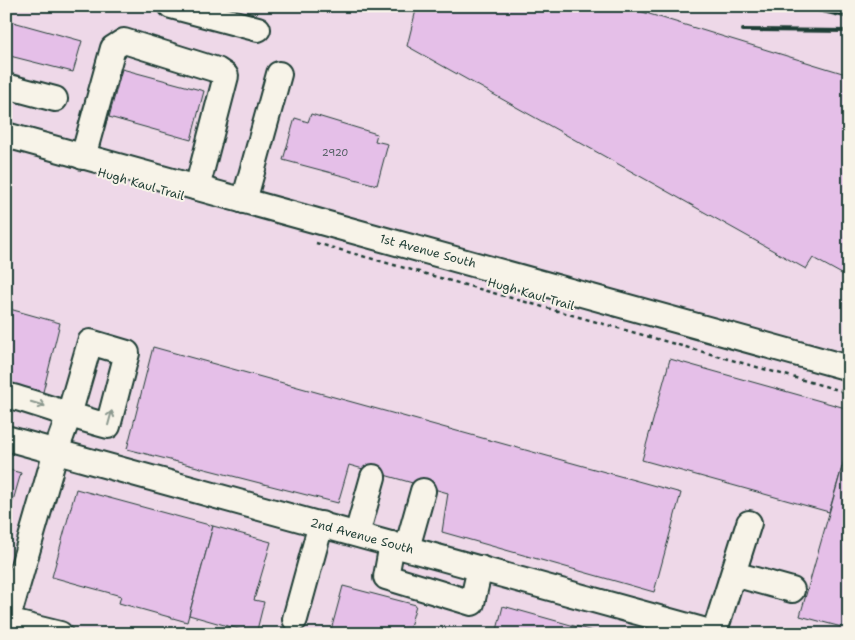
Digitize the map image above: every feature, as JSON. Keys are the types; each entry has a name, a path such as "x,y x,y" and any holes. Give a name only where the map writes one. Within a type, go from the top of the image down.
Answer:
{"street":[{"path":"171,6 258,29"},
{"path":"83,157 113,48 124,41 217,70 226,76 197,188"},
{"path":"244,201 278,74"},
{"path":"6,86 55,99"},
{"name":"1st Avenue South","path":"6,135 849,368"},
{"path":"6,395 43,405 69,415 108,426 127,353 90,342 69,415 11,584 7,623 60,634"},
{"name":"2nd Avenue South","path":"6,438 715,634"},
{"path":"357,534 373,477"},
{"path":"423,491 386,577 472,602 480,568"},
{"path":"715,634 749,523"},
{"path":"295,619 321,524"},
{"path":"734,574 792,590"}],"path":[{"name":"Hugh Kaul Trail","path":"313,242 849,394"}],"shaded area":[{"path":"6,6 849,6 849,634 6,634"}],"building":[{"path":"417,6 623,6 849,75 849,278 813,258 806,269 407,46"},
{"path":"6,20 82,41 73,72 6,55"},
{"path":"122,69 204,91 191,140 109,117"},
{"path":"311,114 377,134 375,141 388,144 377,185 283,160 295,118 308,122"},
{"path":"6,308 60,323 41,400 6,390"},
{"path":"153,347 681,493 654,592 442,532 448,493 349,465 338,503 127,449"},
{"path":"670,359 849,409 849,443 829,512 642,460"},
{"path":"849,443 849,629 800,616"},
{"path":"6,469 21,473 6,525"},
{"path":"76,489 213,526 187,622 119,603 121,596 52,577"},
{"path":"213,526 271,542 254,600 264,602 256,634 189,615"},
{"path":"343,586 416,605 408,634 330,634"},
{"path":"503,606 603,634 496,634"}],"railway":[{"path":"800,6 849,17"},
{"path":"743,30 849,31"}]}
